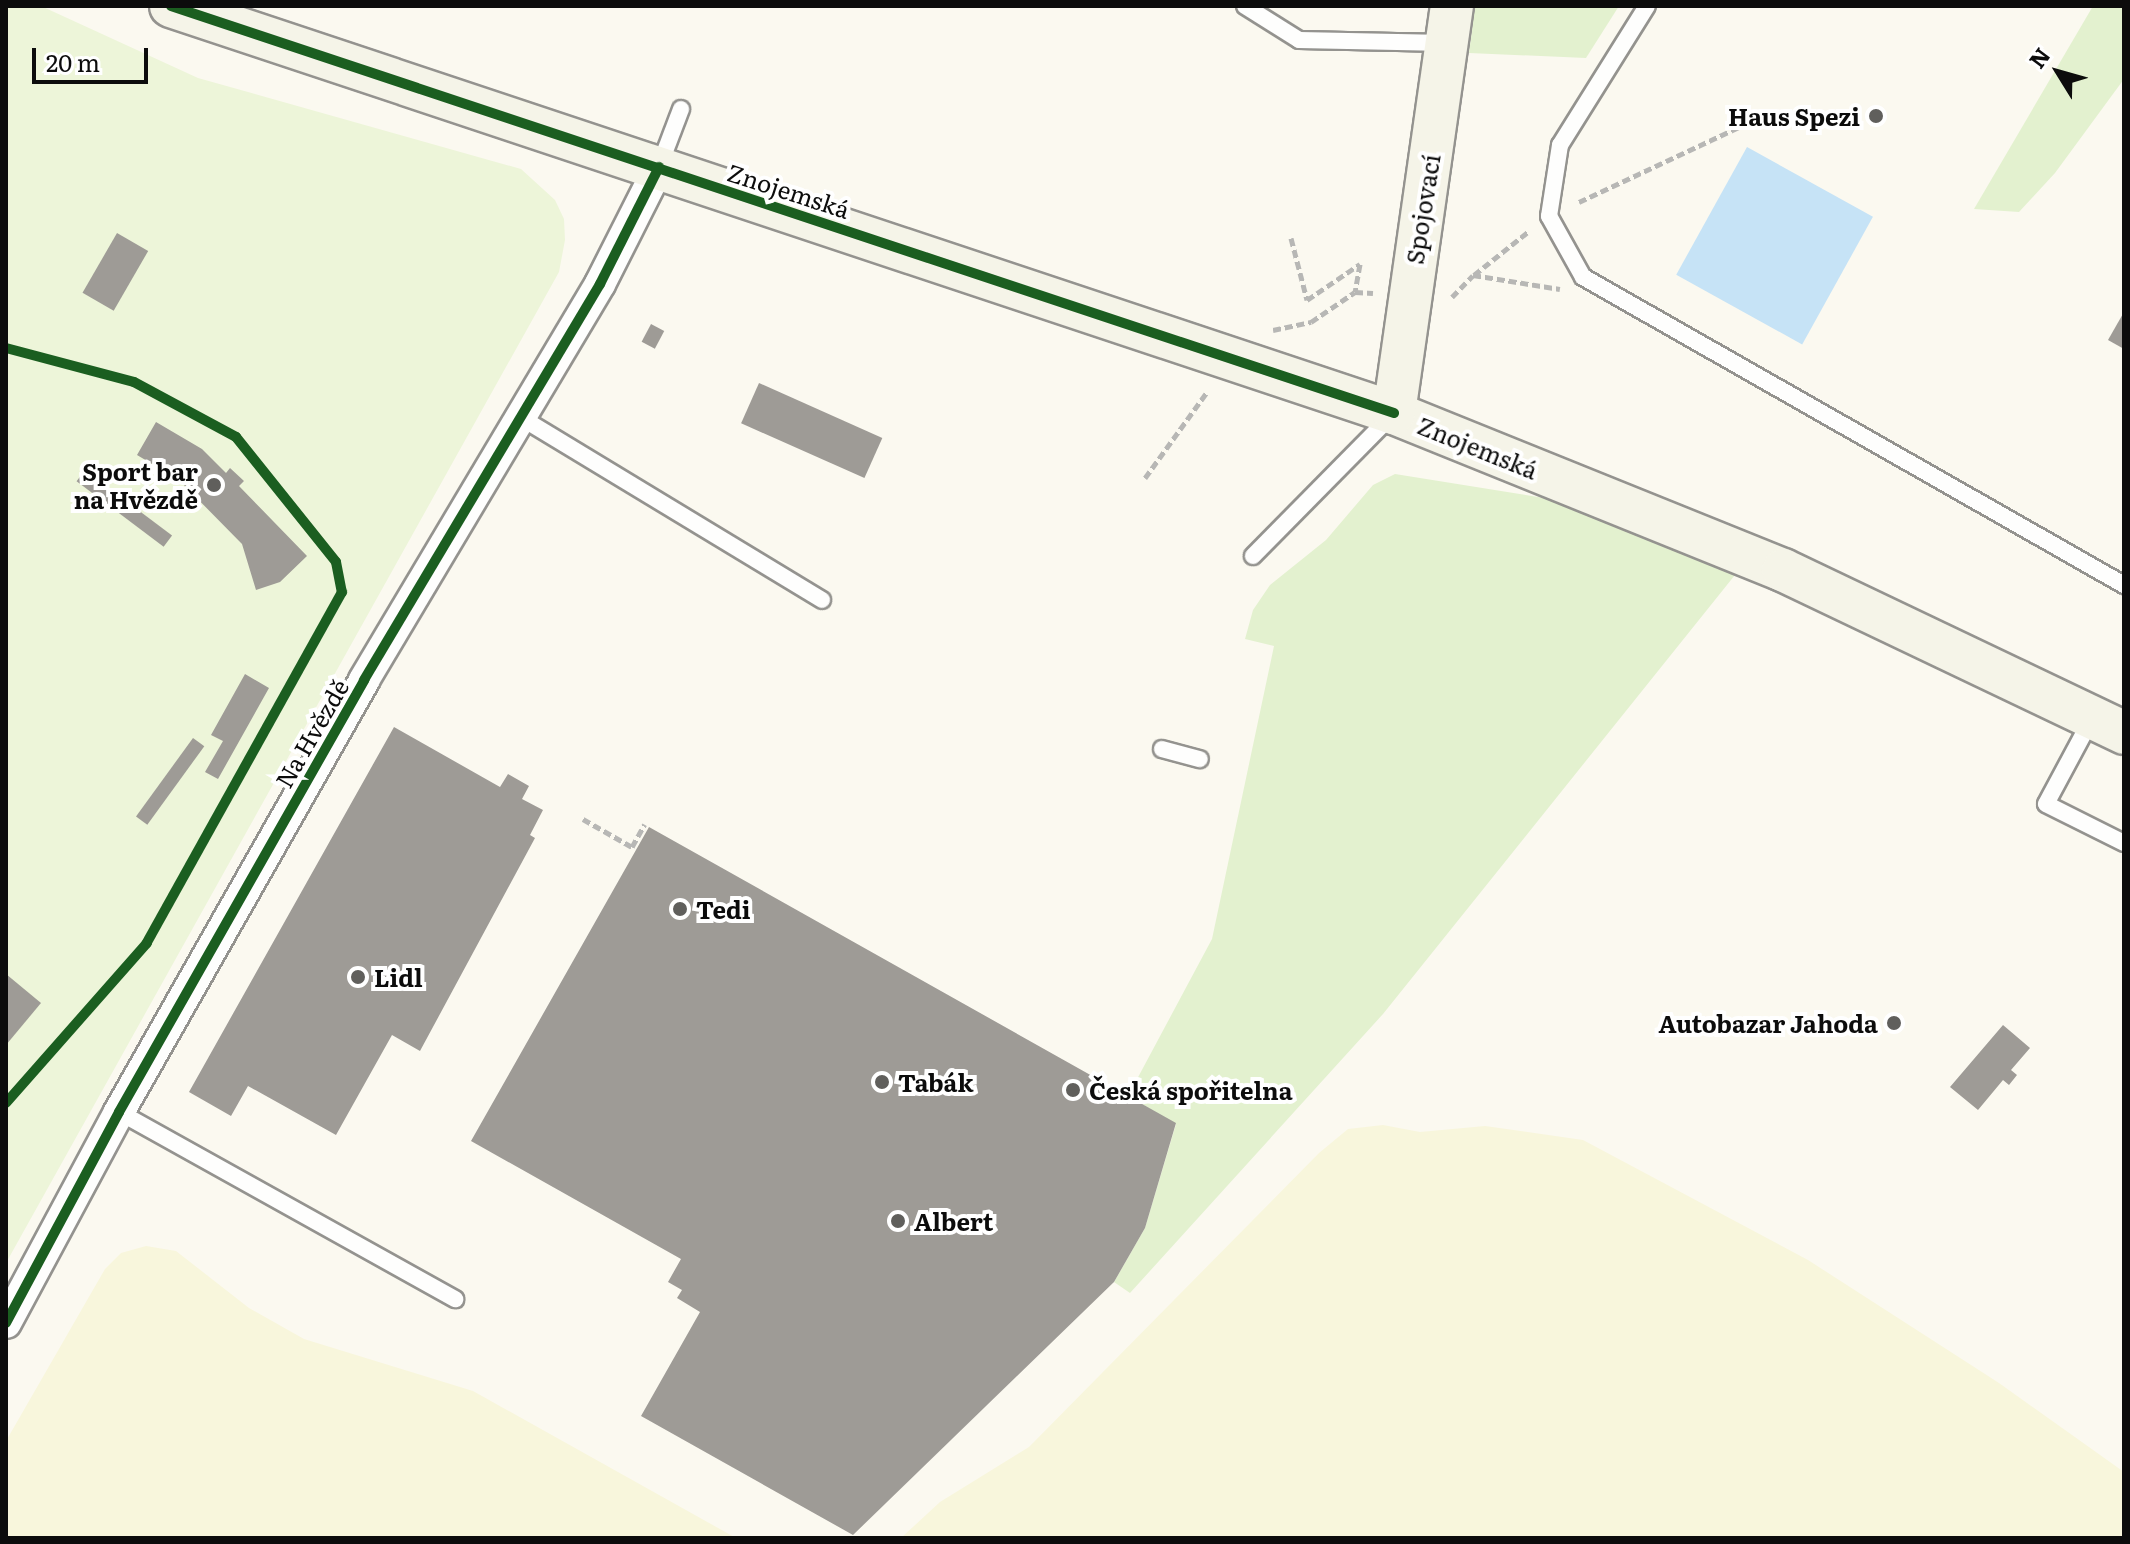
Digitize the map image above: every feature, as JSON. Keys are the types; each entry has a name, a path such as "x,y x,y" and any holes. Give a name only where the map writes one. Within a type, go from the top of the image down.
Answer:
{"street":[{"name":"Znojemská","path":"171,6 1394,413 1783,570 2108,725"},
{"name":"Spojovací","path":"1394,413 1450,25"},
{"name":"Na Hvězdě","path":"6,1323 119,1112 600,284 659,167"}],"lane":[{"path":"1245,6 1299,40 1450,25"},
{"path":"1647,6 1560,145 1549,216 1583,277 2124,585"},
{"path":"659,167 681,109"},
{"path":"1253,556 1394,413"},
{"path":"520,417 822,600"},
{"path":"2108,725 2046,804 2124,843"},
{"path":"1162,749 1200,759"},
{"path":"119,1112 455,1299"}],"path":[{"path":"1473,275 1549,216 1741,126"},
{"path":"1291,238 1307,300 1360,264 1355,292"},
{"path":"583,819 632,847 645,824"}],"shaded area":[{"path":"1383,1125 1420,1132 1485,1126 1583,1140 1808,1260 1999,1383 2124,1472 2124,1538 901,1538 940,1502 1029,1447 1319,1153 1348,1129"},
{"path":"146,1246 176,1251 249,1308 304,1339 473,1391 736,1538 6,1538 6,1441 105,1269 121,1253"}],"green space":[{"path":"6,6 41,6 198,78 521,169 555,200 564,219 565,240 559,272 6,1263"},
{"path":"1475,6 1619,6 1586,58 1469,53"},
{"path":"2093,6 2124,6 2124,79 2055,173 2019,212 1974,209"},
{"path":"1395,474 1650,515 1751,555 1383,1014 1130,1293 1114,1282 1145,1228 1176,1124 1128,1096 1212,939 1274,646 1245,639 1253,610 1270,585 1326,540 1373,485"}],"water":[{"path":"1747,147 1873,217 1802,345 1676,275"}],"building":[{"path":"117,233 148,251 114,311 83,293"},
{"path":"2124,312 2124,349 2108,340"},
{"path":"651,324 664,331 655,349 642,342"},
{"path":"759,383 882,438 864,478 741,423"},
{"path":"156,422 202,449 226,473 230,468 244,481 239,486 307,556 280,582 256,590 242,544 179,480 137,455"},
{"path":"85,470 172,536 164,547 77,481"},
{"path":"245,674 269,688 218,779 205,772 223,741 211,735"},
{"name":"Lidl","path":"394,727 500,787 508,774 529,786 522,799 543,810 530,835 535,838 420,1051 392,1035 336,1135 248,1086 231,1116 189,1092"},
{"path":"193,738 204,746 147,825 136,816"},
{"path":"649,827 1176,1123 1145,1228 1114,1282 853,1535 641,1416 700,1312 677,1298 682,1290 668,1282 681,1259 471,1141"},
{"path":"6,974 41,1003 6,1045"},
{"path":"2003,1025 2030,1048 2011,1070 2017,1075 2009,1085 2003,1080 1978,1110 1950,1087"}],"cycle path":[{"path":"171,6 1394,413"},
{"path":"6,1323 119,1112 364,680 600,284 659,167"},
{"path":"6,348 134,382 236,437 336,562 342,592 147,943 6,1103"}],"place":[{"name":"Haus Spezi","path":"1876,116"},
{"name":"Sport bar na Hvězdě","path":"214,485"},
{"name":"Tedi","path":"680,909"},
{"name":"Lidl","path":"358,977"},
{"name":"Autobazar Jahoda","path":"1894,1023"},
{"name":"Tabák","path":"882,1082"},
{"name":"Česká spořitelna","path":"1073,1090"},
{"name":"Albert","path":"898,1221"}]}
